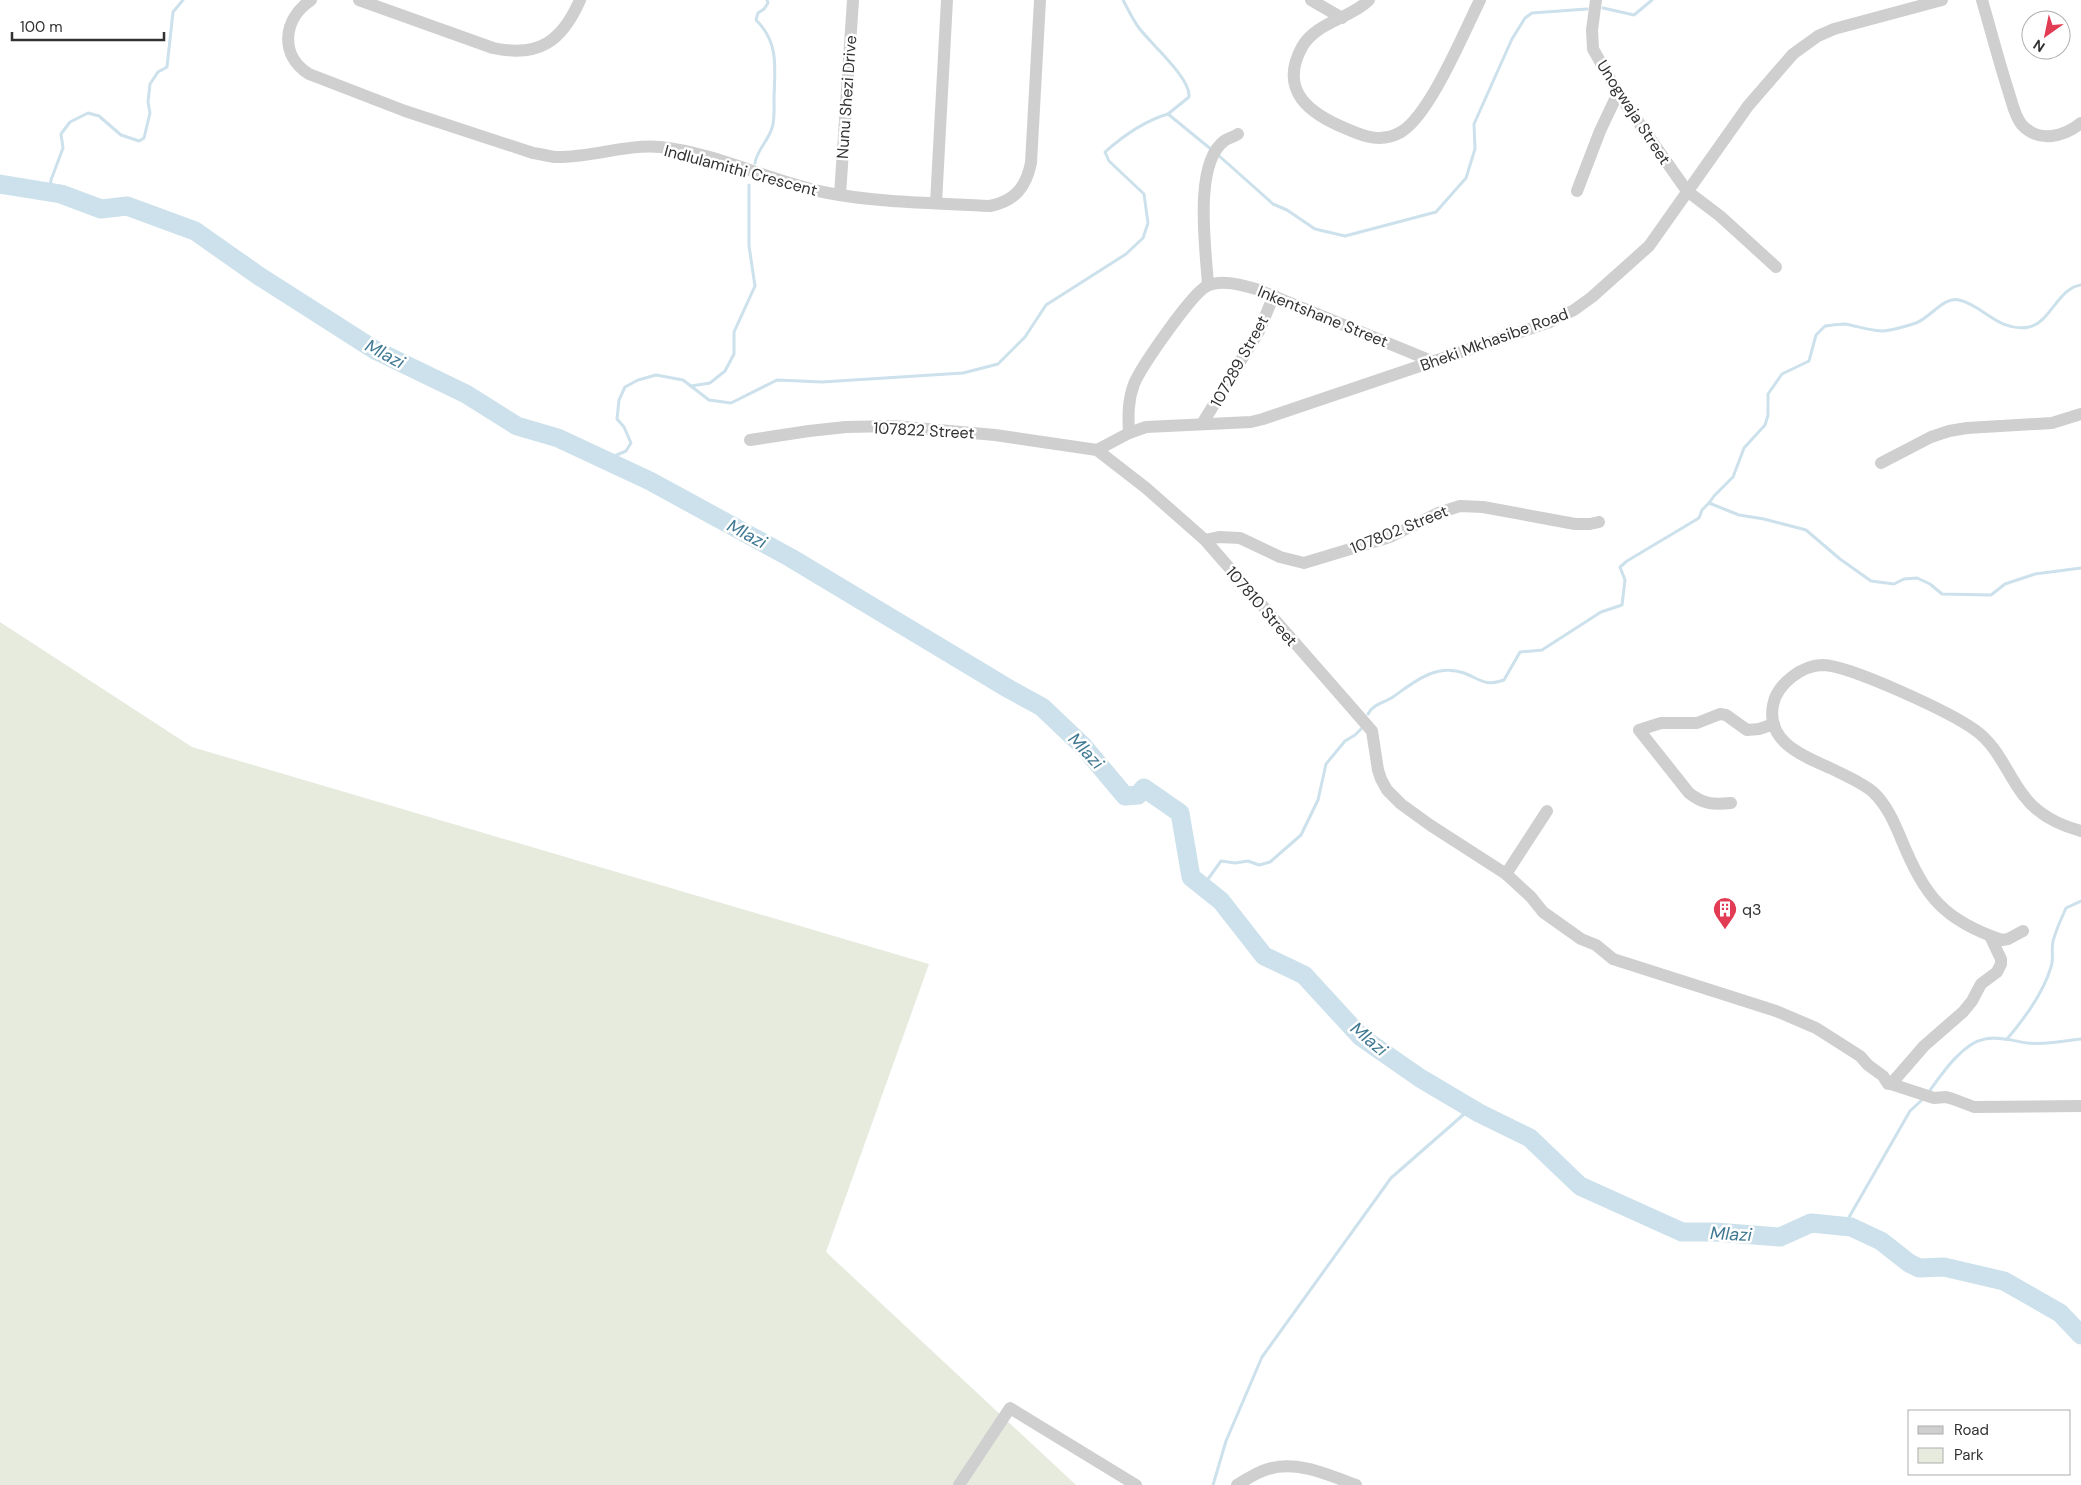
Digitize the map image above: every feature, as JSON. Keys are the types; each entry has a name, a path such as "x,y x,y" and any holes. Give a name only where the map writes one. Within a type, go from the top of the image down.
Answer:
{"street":[{"name":"Indlulamithi Crescent","path":"311,0 295,19 289,35 289,49 295,63 309,74 405,111 540,154 567,156 640,147 660,147 688,152 782,181 840,195 990,206 1002,204 1012,198 1022,189 1028,176 1031,163 1040,0"},
{"path":"359,0 493,48 510,52 526,52 541,48 559,36 568,25 580,0"},
{"name":"Nunu Shezi Drive","path":"840,195 853,0"},
{"path":"936,203 948,0"},
{"path":"1311,0 1342,18"},
{"path":"1369,0 1363,6 1319,29 1304,45 1296,61 1294,72 1297,90 1309,109 1327,121 1366,137 1384,138 1402,132 1420,114 1433,94 1480,0"},
{"name":"Unogwaja Street","path":"1596,0 1592,30 1593,49 1618,93 1687,191 1720,216 1776,267"},
{"name":"Bheki Mkhasibe Road","path":"1097,450 1129,432 1146,427 1250,422 1263,419 1550,322 1574,310 1592,298 1649,246 1748,106 1793,54 1807,43 1834,30 1942,0"},
{"path":"1982,0 2021,124 2028,130 2048,137 2065,134 2081,123"},
{"path":"1577,191 1600,131 1618,93"},
{"path":"1129,432 1129,402 1138,375 1188,303 1199,291 1208,285 1204,215 1206,176 1212,157 1224,141 1238,134"},
{"name":"Inkentshane Street","path":"1208,285 1241,285 1274,295 1434,362"},
{"name":"107289 Street","path":"1202,424 1259,331 1274,295"},
{"path":"1881,463 1931,437 1949,431 1967,428 2052,423 2081,414"},
{"name":"107822 Street","path":"750,440 786,433 894,426 995,435 1097,450"},
{"name":"107810 Street","path":"1097,450 1146,488 1205,540 1372,731 1378,770 1387,790 1401,804 1430,825 1506,874"},
{"name":"107802 Street","path":"1205,540 1219,537 1240,538 1280,557 1304,563 1390,537 1438,514 1460,506 1483,507 1575,524 1599,522"},
{"path":"2022,931 2008,939 2002,940 1990,936 1940,906 1930,895 1914,869 1887,810 1872,791 1790,749 1783,742 1774,724 1772,714 1775,697 1786,682 1797,673 1808,667 1820,665 1844,669 1903,694 1976,730 1993,747 2023,796 2037,810 2054,821 2081,831"},
{"path":"1731,803 1711,805 1699,801 1689,793 1639,730 1660,723 1697,723 1720,714 1726,715 1747,730 1759,729 1774,724"},
{"path":"1547,811 1506,874 1532,897 1543,912 1613,959 1776,1010 1816,1028 1860,1056 1891,1084 1934,1098 1946,1097 1974,1107 2081,1106"},
{"path":"1891,1084 1924,1046 1963,1012 1972,1001 1981,984 1997,972 2002,964 1990,936"},
{"path":"960,1485 1010,1408 1136,1485"},
{"path":"1237,1485 1268,1469 1291,1466 1306,1468 1356,1485"}],"green space":[{"path":"0,622 192,747 929,964 826,1252 1076,1485 0,1485"}],"waterway":[{"path":"49,194 51,180 63,148 61,134 70,122 88,113 99,116 121,135 139,141 144,138 150,113 148,102 150,84 158,72 167,67 173,12 183,0"},
{"path":"755,163 770,133 774,117 774,56 769,37 756,20 758,13 768,3 767,0"},
{"path":"1123,0 1139,28 1169,61 1184,80 1188,89 1189,97 1168,114"},
{"path":"1603,8 1634,15 1652,0"},
{"path":"1217,154 1273,204 1287,210 1315,229 1345,236 1436,212 1466,178 1475,149 1474,124 1512,39 1525,18 1532,13 1587,9"},
{"path":"603,461 626,451 631,443 624,427 617,419 619,400 625,387 638,380 656,375 683,380 709,400 731,403 777,380 822,382 963,373 998,364 1025,337 1046,305 1126,254 1143,238 1148,223 1144,194 1109,161 1105,152 1134,130 1168,114 1212,150"},
{"name":"Mlazi","path":"0,184 61,194 101,209 127,206 195,231 259,276 375,350 466,394 517,426 558,438 650,481 791,558 1042,707 1084,747 1125,796 1138,795 1144,788 1180,813 1191,877 1221,901 1264,956 1304,975 1361,1037 1420,1078 1479,1113 1530,1138 1580,1186 1682,1232 1715,1232 1780,1237 1811,1223 1851,1227 1881,1241 1909,1263 1919,1268 1944,1267 2004,1281 2060,1313 2081,1335"},
{"path":"691,386 710,383 725,371 734,354 734,332 755,286 749,246 749,185"},
{"path":"1368,714 1376,706 1393,697 1417,680 1435,672 1444,670 1454,671 1492,683 1504,680 1520,652 1542,650 1601,612 1622,605 1625,580 1620,567 1699,518 1702,510 1733,477 1744,448 1765,425 1768,415 1768,394 1782,374 1809,361 1816,335 1825,326 1845,324 1873,330 1891,330 1916,323 1927,317 1942,304 1948,301 1959,300 1976,307 2009,326 2018,328 2029,327 2043,319 2066,292 2081,285"},
{"path":"1709,503 1739,515 1764,519 1806,530 1840,559 1871,581 1894,584 1904,579 1917,578 1930,584 1942,594 1991,595 2005,584 2035,574 2081,568"},
{"path":"1203,886 1221,861 1235,863 1248,861 1259,865 1270,862 1301,835 1318,800 1326,764 1345,741 1363,727"},
{"path":"2007,1039 2027,1014 2048,977 2052,964 2053,941 2066,908 2081,901"},
{"path":"1928,1093 1960,1053 1976,1042 1996,1038 2041,1044 2081,1039"},
{"path":"1844,1226 1910,1111 1923,1099"},
{"path":"1213,1485 1226,1441 1262,1357 1391,1178 1471,1108"}],"place":[{"name":"q3","path":"1725,930"}]}
